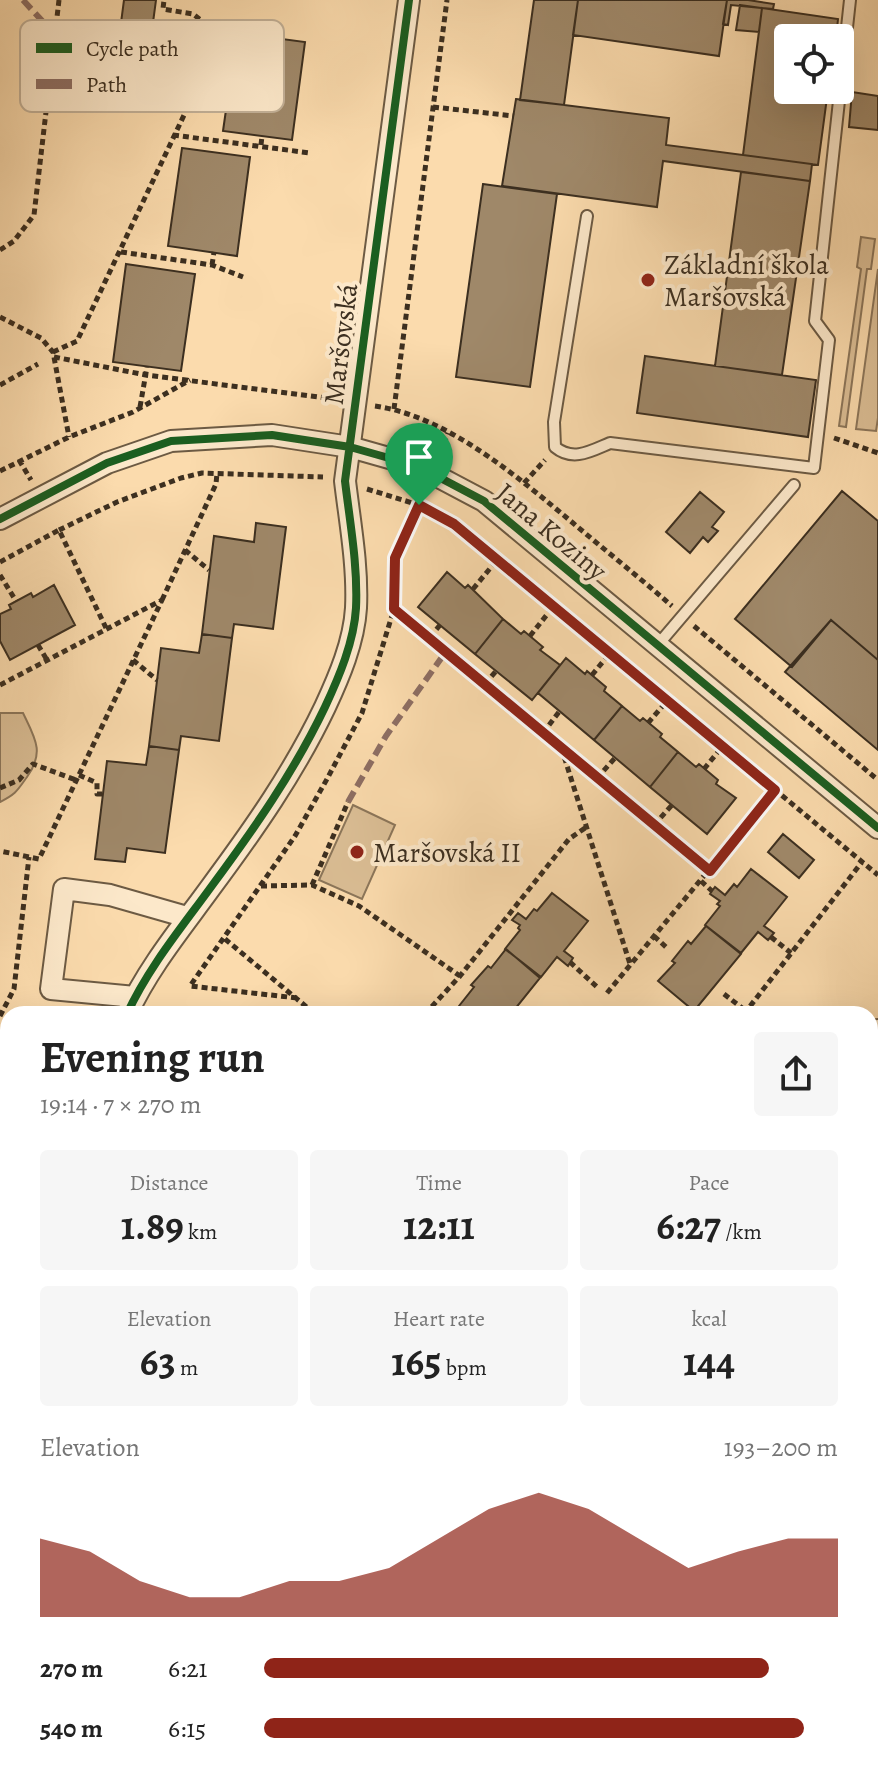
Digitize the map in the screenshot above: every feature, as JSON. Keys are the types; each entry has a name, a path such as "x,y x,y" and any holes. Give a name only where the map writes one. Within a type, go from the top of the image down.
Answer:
{"street":[{"name":"Maršovská","path":"187,917 110,895 64,889 51,989 131,1005 187,917 270,807 310,738 342,672 356,611 354,557 345,481 409,0"},
{"name":"Jana Koziny","path":"0,519 107,463 171,441 272,435 350,447 431,473 484,501 656,647 878,828"}],"lane":[{"path":"587,216 554,422 555,447 564,454 582,455 610,443 814,468 829,340 815,321 850,0"},
{"path":"656,647 794,485"}],"path":[{"path":"57,20 59,0"},
{"path":"164,0 163,9 193,14 201,20"},
{"path":"394,409 447,0"},
{"path":"433,107 514,116"},
{"path":"0,250 14,241 34,215 46,112"},
{"path":"53,354 77,341 184,112"},
{"path":"173,135 310,153"},
{"path":"261,145 262,136"},
{"path":"121,252 212,265 243,277"},
{"path":"212,265 214,252"},
{"path":"0,317 41,338 53,354 69,437"},
{"path":"53,354 146,375 394,409 473,447 498,461 878,780"},
{"path":"0,385 38,364"},
{"path":"139,408 147,367"},
{"path":"0,471 69,437 139,408 192,379"},
{"path":"818,432 878,453"},
{"path":"524,483 545,459"},
{"path":"19,460 36,487"},
{"path":"0,562 117,502 202,473 309,474 345,481 419,505 454,524 878,875"},
{"path":"0,851 39,859 216,484 217,473"},
{"path":"297,998 190,986 295,836 362,713 394,609 395,558 419,505"},
{"path":"59,530 106,628"},
{"path":"185,550 209,570"},
{"path":"473,589 497,560"},
{"path":"0,575 16,601"},
{"path":"0,685 162,600"},
{"path":"530,636 553,607"},
{"path":"394,609 710,871"},
{"path":"430,637 440,625"},
{"path":"38,645 47,660"},
{"path":"592,675 610,653"},
{"path":"133,660 157,680"},
{"path":"485,684 496,671"},
{"path":"648,723 667,701"},
{"path":"543,733 559,712"},
{"path":"704,769 722,747"},
{"path":"562,750 630,964"},
{"path":"597,778 615,758"},
{"path":"0,788 19,780 33,764 97,783 97,794 103,794"},
{"path":"607,993 775,790"},
{"path":"312,885 348,802"},
{"path":"654,825 672,805"},
{"path":"432,1006 569,839 588,826"},
{"path":"5,1006 14,989 29,857"},
{"path":"750,1006 862,862"},
{"path":"701,881 712,891"},
{"path":"260,886 312,885 359,906 460,976"},
{"path":"654,936 666,947"},
{"path":"771,937 791,953"},
{"path":"225,939 306,1006"},
{"path":"570,962 597,987"},
{"path":"724,994 737,1006"}],"shaded area":[{"path":"861,237 875,239 871,269 867,269 846,427 839,426 861,269 857,267"},
{"path":"878,269 878,418 876,431 856,429"},
{"path":"0,713 23,713 37,752 36,760 21,786 0,802"},
{"name":"Maršovská II","path":"353,805 395,825 362,899 319,880"}],"building":[{"path":"124,0 156,0 153,20 121,20"},
{"path":"534,0 578,0 564,105 520,100"},
{"path":"578,0 727,0 719,56 573,35"},
{"path":"727,0 774,4 773,9 731,5 728,25 723,24"},
{"path":"740,5 762,8 759,32 736,30"},
{"path":"762,8 838,19 837,24 774,24 774,104 826,104 818,165 743,155"},
{"path":"284,39 305,42 292,140 223,131 226,112 284,112"},
{"path":"854,92 878,96 878,130 849,127"},
{"path":"516,99 669,118 666,145 812,164 810,181 663,161 657,207 502,186"},
{"path":"182,148 250,157 237,256 168,246"},
{"path":"741,172 810,181 782,375 715,366"},
{"path":"483,184 557,194 530,387 456,377"},
{"path":"126,264 195,274 181,371 113,362"},
{"path":"645,356 816,380 808,437 637,413"},
{"path":"842,491 878,521 878,660 831,620 792,667 735,619"},
{"path":"700,492 724,512 712,527 718,531 708,542 703,537 690,553 666,532"},
{"path":"256,523 286,527 273,629 234,624 232,638 202,634 214,536 254,542"},
{"path":"447,572 465,588 468,585 503,619 475,654 418,607"},
{"path":"54,585 75,625 10,660 0,641 0,614 11,609 9,605 31,593 33,597"},
{"path":"503,619 521,634 524,631 543,647 540,650 560,665 532,700 475,654"},
{"path":"831,620 878,660 878,750 785,672"},
{"path":"202,634 232,638 219,741 181,736 179,750 149,746 161,648 199,653"},
{"path":"566,658 606,687 604,691 622,706 594,740 538,693"},
{"path":"622,706 640,721 643,718 678,752 650,787 594,740"},
{"path":"149,746 179,750 165,853 127,848 125,862 95,859 107,761 146,765"},
{"path":"678,752 696,767 699,764 718,780 716,784 736,798 707,834 650,787"},
{"path":"783,834 814,860 799,878 768,852"},
{"path":"751,869 787,897 764,926 774,933 768,940 758,932 741,953 705,925 720,906 717,904 720,901 710,894 715,887 725,895 734,884 737,887"},
{"path":"552,893 588,921 564,951 573,958 568,966 557,957 541,977 505,949 520,930 520,925 512,920 518,913 526,919"},
{"path":"706,926 741,954 698,1006 688,1006 658,981 675,963 672,961 688,941 691,944"},
{"path":"506,949 540,978 517,1006 459,1006 474,987 471,985 488,966 491,968"}],"marked path":[{"path":"23,0 41,20"},
{"path":"348,802 386,736 447,650"}],"cycle path":[{"path":"131,1006 155,964 243,844 287,777 325,707 349,646 355,621 356,592 345,481 409,0"},
{"path":"0,519 107,463 171,441 272,435 350,447 403,462 484,501 878,828"}],"place":[{"name":"Základní škola Maršovská","path":"648,280"},
{"name":"Maršovská II","path":"357,852"}],"route":[{"path":"419,505 454,524 775,790 710,871 394,609 395,558 419,505"}]}
